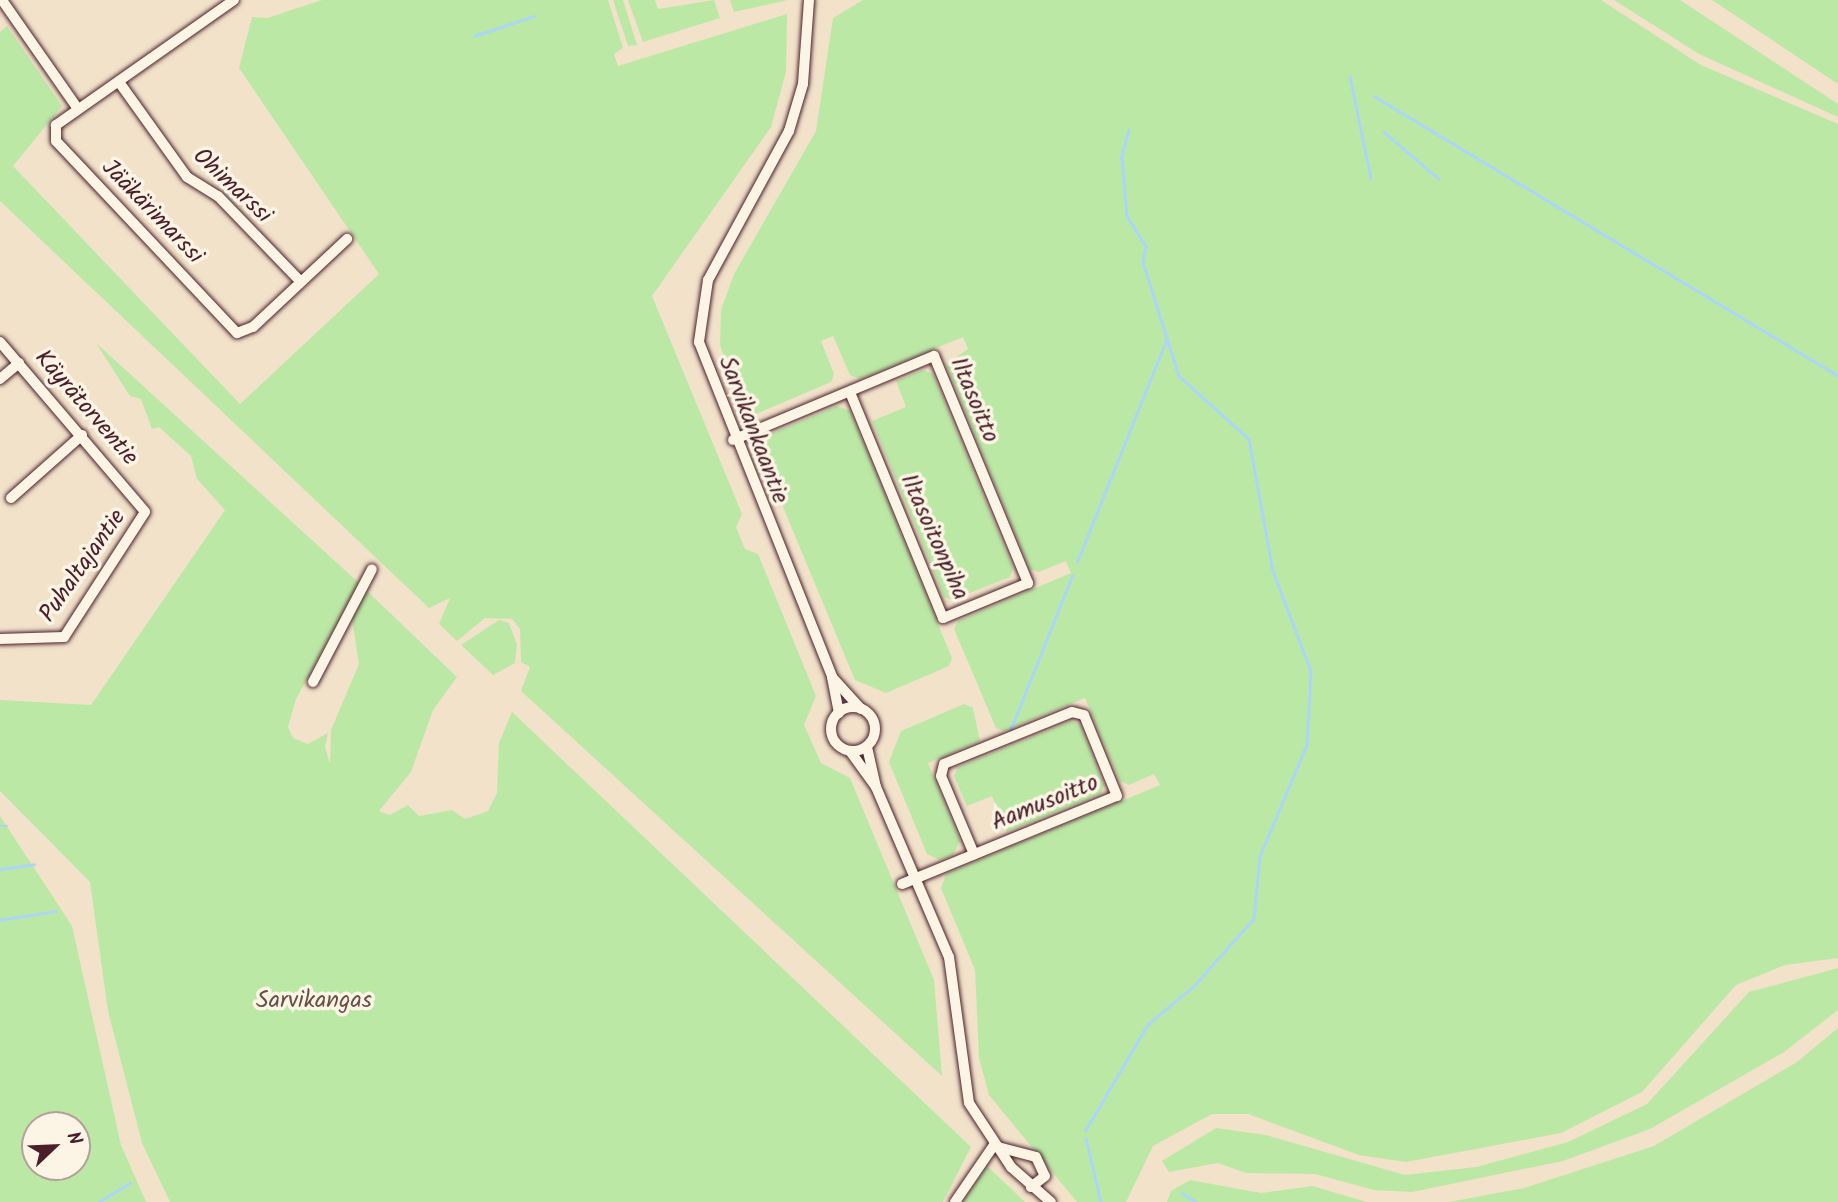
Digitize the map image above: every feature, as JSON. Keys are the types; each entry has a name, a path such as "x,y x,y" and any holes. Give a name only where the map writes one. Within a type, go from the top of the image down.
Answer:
{"street":[{"path":"3,2 78,109 234,0"},
{"name":"Sarvikankaantie","path":"808,0 803,84 789,131 713,268 699,314 702,362 831,677 839,713 833,736 850,751 876,788"},
{"name":"Ohimarssi","path":"119,82 187,177 218,196 299,280"},
{"name":"Jääkärimarssi","path":"78,109 56,125 56,141 237,333 253,327 299,280 347,239"},
{"name":"Käyrätorventie","path":"0,342 140,502"},
{"name":"Iltasoitto","path":"733,440 934,356 1028,583"},
{"path":"0,379 19,363"},
{"name":"Iltasoitonpiha","path":"850,393 943,618 1028,583"},
{"path":"11,498 82,435"},
{"name":"Puhaltajantie","path":"0,639 64,637 142,523 140,502"},
{"path":"313,682 372,569"},
{"name":"Sarvikankaantie","path":"831,677 875,726 867,747 876,788 956,982 969,1103 994,1145 1031,1187 1051,1202"},
{"path":"839,713 861,709"},
{"name":"Aamusoitto","path":"902,884 1117,796 1079,712 944,764 941,776 974,854"},
{"path":"850,751 867,747"},
{"path":"955,1202 994,1145 1036,1157 1045,1176 1031,1187"}],"green space":[{"path":"322,0 608,0 623,48 614,54 618,66 787,14 786,72 771,127 652,296 742,514 736,527 745,549 758,554 816,696 804,725 821,763 850,778 934,980 942,1076 521,691 530,667 521,662 520,629 512,619 485,618 457,641 439,624 450,598 429,608 0,201 0,32 7,26 62,106 13,166 240,404 379,274 239,68 252,17 267,18"},
{"path":"613,0 623,0 637,45 628,46"},
{"path":"628,0 655,0 658,9 714,0 720,18 643,42"},
{"path":"730,0 788,0 734,12"},
{"path":"863,0 1601,0 1701,65 1838,124 1838,958 1785,965 1736,985 1642,1092 1561,1133 1406,1162 1359,1155 1248,1114 1212,1114 1153,1146 1126,1202 1077,1202 989,1095 979,1058 975,970 941,888 946,874 1160,785 1154,774 1129,785 1120,781 1085,698 1004,731 996,728 954,629 958,621 1071,573 1066,561 1039,572 1030,569 946,364 968,349 963,337 860,379 850,375 833,336 821,341 834,374 831,382 756,414 742,408 720,345 721,310 734,274 816,131 833,18"},
{"path":"1614,0 1680,0 1838,104 1838,117 1699,54"},
{"path":"1712,0 1838,0 1838,84"},
{"name":"Sarvikangas","path":"96,343 359,583 296,699 288,727 293,738 308,744 328,733 325,747 330,764 331,730 359,664 352,619 367,591 457,677 433,710 411,772 379,811 390,815 408,805 419,816 452,810 465,819 488,811 497,793 499,743 512,712 971,1147 943,1202 170,1202 142,1143 108,1011 90,882 0,791 0,700 91,705 225,510 197,479 191,456 159,427 152,429 141,399 130,396"},
{"path":"923,370 933,374 1013,568 1010,577 952,600 944,597 872,421 906,407 896,381"},
{"path":"837,406 850,411 952,658 949,666 886,693 855,680 759,449 765,436"},
{"path":"499,620 509,623 517,645 515,663 493,675 461,645"},
{"path":"964,704 973,708 980,741 928,763 960,841 953,855 940,860 927,854 889,762 901,731"},
{"path":"1071,721 1080,724 1104,785 1101,794 1007,832 992,796 967,806 954,776 958,767"},
{"path":"0,816 72,926 121,1145 146,1202 0,1202"},
{"path":"1838,968 1838,1010 1784,1052 1650,1129 1563,1161 1412,1192 1374,1190 1315,1174 1246,1173 1218,1163 1169,1172 1162,1161 1216,1128 1266,1135 1405,1175 1476,1167 1568,1142 1647,1104 1749,992"},
{"path":"1838,1028 1838,1202 1449,1202 1524,1188 1654,1146 1797,1062"},
{"path":"987,1166 1025,1202 963,1202"},
{"path":"1190,1180 1261,1193 1312,1186 1367,1202 1167,1202 1171,1191"}],"waterway":[{"path":"474,36 534,16"},
{"path":"1350,76 1371,178"},
{"path":"1374,96 1837,375"},
{"path":"1129,130 1122,157 1127,216 1146,246 1143,262 1179,376 1249,439 1273,571 1311,671 1307,745 1260,856 1254,919 1196,984"},
{"path":"1384,132 1438,178"},
{"path":"1077,562 1167,338"},
{"path":"1010,731 1072,576"},
{"path":"0,826 7,826"},
{"path":"0,869 34,864"},
{"path":"0,920 55,911"},
{"path":"1085,1131 1148,1024 1195,985"},
{"path":"1086,1138 1101,1202"},
{"path":"99,1202 130,1183"},
{"path":"1182,1193 1196,1202"}]}
